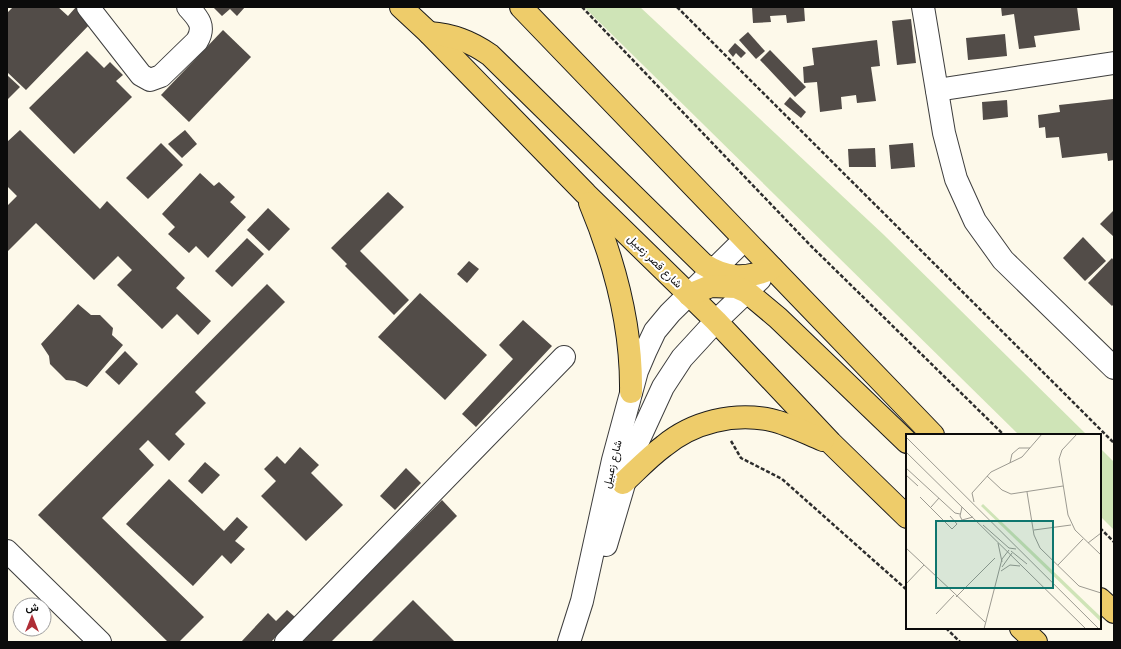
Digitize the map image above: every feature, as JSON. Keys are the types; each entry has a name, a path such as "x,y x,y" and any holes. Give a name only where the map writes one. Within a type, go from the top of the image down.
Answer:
{"main road":[{"name":"شارع قصر زعبيل","path":"401,7 429,33 586,194 716,321 830,443 906,516"},
{"path":"520,7 932,434"},
{"path":"429,33 446,34 462,38 490,55 703,264 725,275 749,276 772,268"},
{"path":"586,194 602,233 615,272 624,312 632,365 631,392"},
{"path":"689,295 711,286 730,286 746,292 768,309 906,441"},
{"path":"623,483 664,445 692,428 708,422 729,418 750,417 770,420 790,426 830,443"},
{"path":"1101,600 1114,612"},
{"path":"1022,629 1036,642"}],"street":[{"path":"88,7 142,75 150,80 161,76 197,41 200,35 200,22 188,7"},
{"path":"923,7 944,133 956,179 976,221 1003,260 1114,368"},
{"path":"936,90 1114,63"},
{"name":"شارع زعبيل","path":"582,601 596,530 631,392 643,357 655,331 670,312 744,240"},
{"name":"شارع زعبيل","path":"569,642 582,601 606,543 623,483 647,418 663,387 682,358 716,321 772,268"},
{"path":"286,642 564,358"},
{"path":"7,551 100,642"}],"path":[{"path":"582,7 811,246 1003,434"},
{"path":"677,7 1114,443"},
{"path":"708,422 712,440 728,436 741,458 782,478 906,589"},
{"path":"1101,529 1114,542"},
{"path":"947,629 960,642"}],"green space":[{"path":"584,7 640,7 884,235 1086,434 1018,434"},
{"path":"1101,449 1114,462 1114,530 1101,517"}],"building":[{"path":"13,7 58,7 68,16 76,7 92,22 26,90 7,72 7,13"},
{"path":"213,7 245,7 237,16 230,9 222,16"},
{"path":"752,7 804,7 805,21 787,23 786,15 770,16 771,22 753,23"},
{"path":"1001,7 1077,7 1080,30 1034,36 1036,47 1019,49 1014,14 1002,16"},
{"path":"911,19 916,63 897,65 892,21"},
{"path":"223,30 251,57 189,122 161,95"},
{"path":"748,32 765,51 756,59 739,40"},
{"path":"1005,34 1007,56 968,60 966,38"},
{"path":"877,40 880,66 871,67 876,101 857,103 856,95 841,97 842,109 820,112 817,82 804,83 803,67 814,65 812,48"},
{"path":"735,43 746,53 741,58 736,53 733,57 728,51"},
{"path":"770,50 806,87 795,97 760,60"},
{"path":"87,51 104,68 110,62 123,75 116,81 132,97 74,154 29,108"},
{"path":"7,75 20,87 7,100"},
{"path":"790,97 806,112 801,118 784,104"},
{"path":"1113,99 1114,160 1108,161 1107,153 1062,158 1059,137 1046,138 1045,127 1039,128 1038,115 1060,112 1059,105"},
{"path":"1007,100 1008,117 983,120 982,102"},
{"path":"20,130 100,209 107,201 185,278 176,288 211,321 198,335 177,314 162,329 117,285 132,270 118,256 94,280 36,223 7,252 7,206 17,196 7,186 7,142"},
{"path":"185,130 197,144 182,158 168,144"},
{"path":"161,143 183,165 148,199 126,178"},
{"path":"913,143 915,167 891,169 889,145"},
{"path":"875,148 876,167 849,167 848,149"},
{"path":"200,173 214,186 219,182 235,197 230,202 246,217 208,258 196,246 189,253 168,234 175,227 162,214"},
{"path":"388,192 404,207 360,251 409,300 394,315 345,266 347,264 331,248"},
{"path":"268,208 290,229 269,251 247,230"},
{"path":"1114,210 1114,237 1100,224"},
{"path":"1083,237 1106,261 1085,281 1063,258"},
{"path":"247,238 264,254 232,287 215,271"},
{"path":"1112,258 1114,261 1114,304 1112,306 1088,283"},
{"path":"469,261 479,269 467,283 457,274"},
{"path":"267,284 285,302 195,392 206,403 175,434 185,444 169,461 148,440 139,449 154,465 102,518 204,617 179,642 168,642 38,515"},
{"path":"420,293 487,355 445,400 378,337"},
{"path":"78,304 91,315 100,315 113,328 112,335 123,345 87,387 75,381 66,380 50,364 49,356 41,344"},
{"path":"523,320 552,346 476,427 462,414 513,359 499,345"},
{"path":"125,351 138,364 119,385 105,372"},
{"path":"300,447 319,465 311,473 343,505 306,541 261,496 276,481 264,469 277,456 285,464"},
{"path":"205,462 220,475 202,494 188,481"},
{"path":"406,468 421,483 395,510 380,496"},
{"path":"169,479 224,531 237,517 248,527 235,541 245,549 231,564 222,555 193,586 126,524"},
{"path":"442,500 457,516 331,642 300,642"},
{"path":"413,600 455,642 371,642"},
{"path":"287,610 295,617 271,642 241,642 268,613 276,621"}]}
